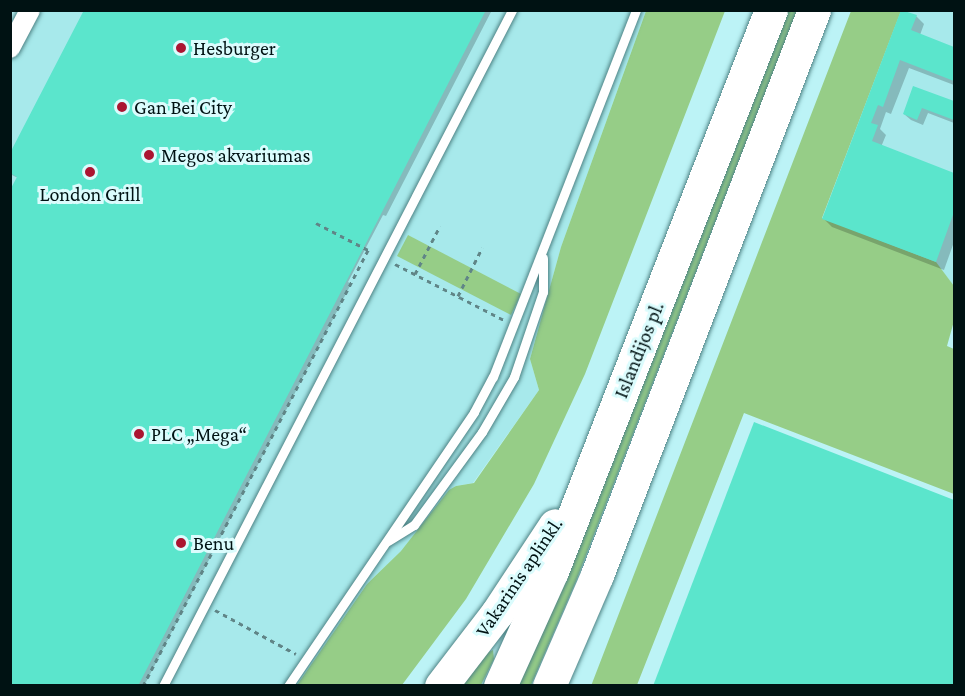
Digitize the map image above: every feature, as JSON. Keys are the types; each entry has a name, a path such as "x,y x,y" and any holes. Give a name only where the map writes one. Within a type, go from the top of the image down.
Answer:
{"highway":[{"path":"758,43 765,10"},
{"name":"Islandijos pl.","path":"500,686 552,571 771,10"},
{"name":"Islandijos pl.","path":"549,686 597,575 813,16"},
{"name":"Vakarinis aplinkl.","path":"441,686 497,613 593,465"},
{"path":"563,686 597,575"}],"street":[{"path":"10,48 30,10"}],"lane":[{"path":"163,686 512,10"},
{"path":"288,686 474,412 493,378 636,10"},
{"path":"384,543 414,525 482,432 514,377 543,292 543,252"}],"path":[{"path":"316,223 515,326"},
{"path":"415,274 440,226"},
{"path":"458,296 482,248"},
{"path":"143,686 368,250"},
{"path":"189,588 204,605 306,659"}],"shaded area":[{"path":"19,10 646,11 561,247 530,359 539,390 473,483 456,486 401,551 367,584 297,685 11,685 10,27"},
{"path":"901,11 954,11 954,286 935,262 822,219"}],"green space":[{"path":"646,11 725,11 585,374 534,484 466,599 402,685 297,685 367,584 401,551 449,490 456,486 474,483 539,390 530,359 561,247"},
{"path":"785,11 797,11 576,581 531,685 510,686"},
{"path":"851,11 901,11 822,218 936,262 954,286 954,321 947,346 954,349 954,494 744,413 637,685 591,686"},
{"path":"408,235 521,294 511,315 397,256"},
{"path":"493,650 494,659 481,685 462,686 487,653"}],"building":[{"name":"PLC „Mega“","path":"84,10 486,10 138,686 10,686 10,190 17,177 10,173 10,153"},
{"path":"901,10 917,15 911,30 954,47 954,81 900,60 883,107 878,105 871,123 878,125 872,141 954,173 954,212 936,262 822,219"},
{"path":"913,86 954,101 954,120 922,108 917,120 903,114"},
{"path":"754,422 954,500 954,686 653,686"}],"place":[{"name":"Hesburger","path":"181,48"},
{"name":"Gan Bei City","path":"122,107"},
{"name":"Megos akvariumas","path":"149,155"},
{"name":"London Grill","path":"90,172"},
{"name":"PLC „Mega“","path":"139,434"},
{"name":"Benu","path":"181,543"}]}
